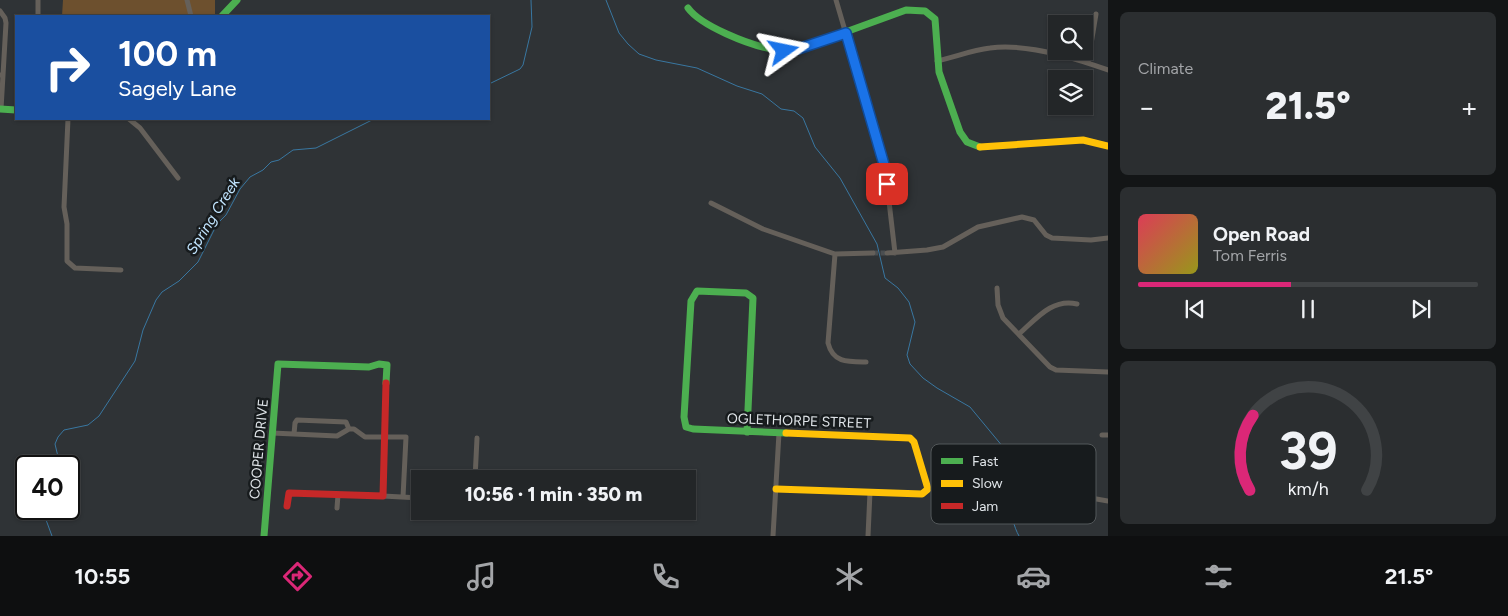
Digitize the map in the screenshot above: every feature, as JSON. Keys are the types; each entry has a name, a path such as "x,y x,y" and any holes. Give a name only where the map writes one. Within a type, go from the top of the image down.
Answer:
{"street":[{"path":"38,0 38,15"},
{"path":"187,0 190,15"},
{"path":"223,15 238,0"},
{"path":"836,0 885,168 895,253"},
{"path":"688,8 694,16 756,44 777,50 798,49 906,10 925,11 933,16 937,24 937,61 960,132 970,144 980,147 1028,142 1083,140 1108,146"},
{"path":"0,11 6,23 0,110 15,110"},
{"path":"1088,62 1096,14"},
{"path":"937,61 988,48 1002,47 1088,62 1108,70"},
{"path":"68,120 64,207 67,224 67,261 75,268 121,270"},
{"path":"130,120 140,128 178,178"},
{"path":"711,203 763,228 835,254 873,253"},
{"path":"887,253 943,247 978,226 1022,217 1034,220 1046,235 1052,238 1091,240 1108,238"},
{"path":"835,254 828,344 830,350 838,359 844,362 866,362"},
{"path":"997,288 998,305 1001,313 1052,369 1108,372"},
{"name":"OGLETHORPE STREET","path":"747,432 754,303 752,295 746,293 701,291 694,293 691,301 684,407 686,427 693,430 912,440 928,489 922,494 870,492"},
{"path":"1019,334 1051,306 1063,303 1077,304"},
{"name":"COOPER DRIVE","path":"264,536 278,364 369,367 379,364 387,365 386,437"},
{"path":"294,434 295,423 298,420 346,422 349,429"},
{"path":"272,433 337,436 349,429 358,431 364,437 406,437 404,497"},
{"path":"773,536 779,433"},
{"path":"384,496 386,437"},
{"path":"475,470 477,438"},
{"path":"776,489 870,492 868,536"},
{"path":"287,506 289,493 411,497"},
{"path":"337,508 338,495"}],"shaded area":[{"path":"63,0 215,0 215,15 62,15"}],"waterway":[{"name":"Spring Creek","path":"490,84 520,69 523,65 532,27 531,0"},
{"path":"606,0 619,33 639,54 656,60 697,68 737,86 762,94 781,109 794,111 803,118 815,147 840,178 877,244 885,278 898,288 909,302 915,322 907,355 910,364 923,378 970,407 1001,444"},
{"name":"Spring Creek","path":"58,455 55,444 64,430 88,425 99,416 135,361 143,330 156,300 162,292 179,281 198,262 217,224 226,215 240,189 250,177 263,170 271,162 279,160 293,150 316,148 372,120"},
{"name":"Spring Creek","path":"46,520 52,536"},
{"path":"1014,524 1019,536"}],"tunnel":[{"path":"873,253 887,253"}],"traffic: fast":[{"path":"223,15 237,0"},
{"path":"688,8 694,15 726,34 762,47 786,50 799,49 906,10 925,11 935,19 939,72 960,132 967,142 980,147"},
{"path":"0,109 15,110"},
{"path":"747,432 753,298 746,293 697,291 691,301 684,417 686,427 693,429 786,433"},
{"path":"264,536 278,364 369,367 379,364 387,365 386,383"}],"traffic: slow":[{"path":"980,147 1083,140 1108,146"},
{"path":"776,489 922,494 928,489 914,442 910,438 786,433"}],"traffic: jam":[{"path":"287,506 289,493 383,496 386,383"}],"route":[{"path":"784,51 798,49 846,33 885,168 887,184"}]}
